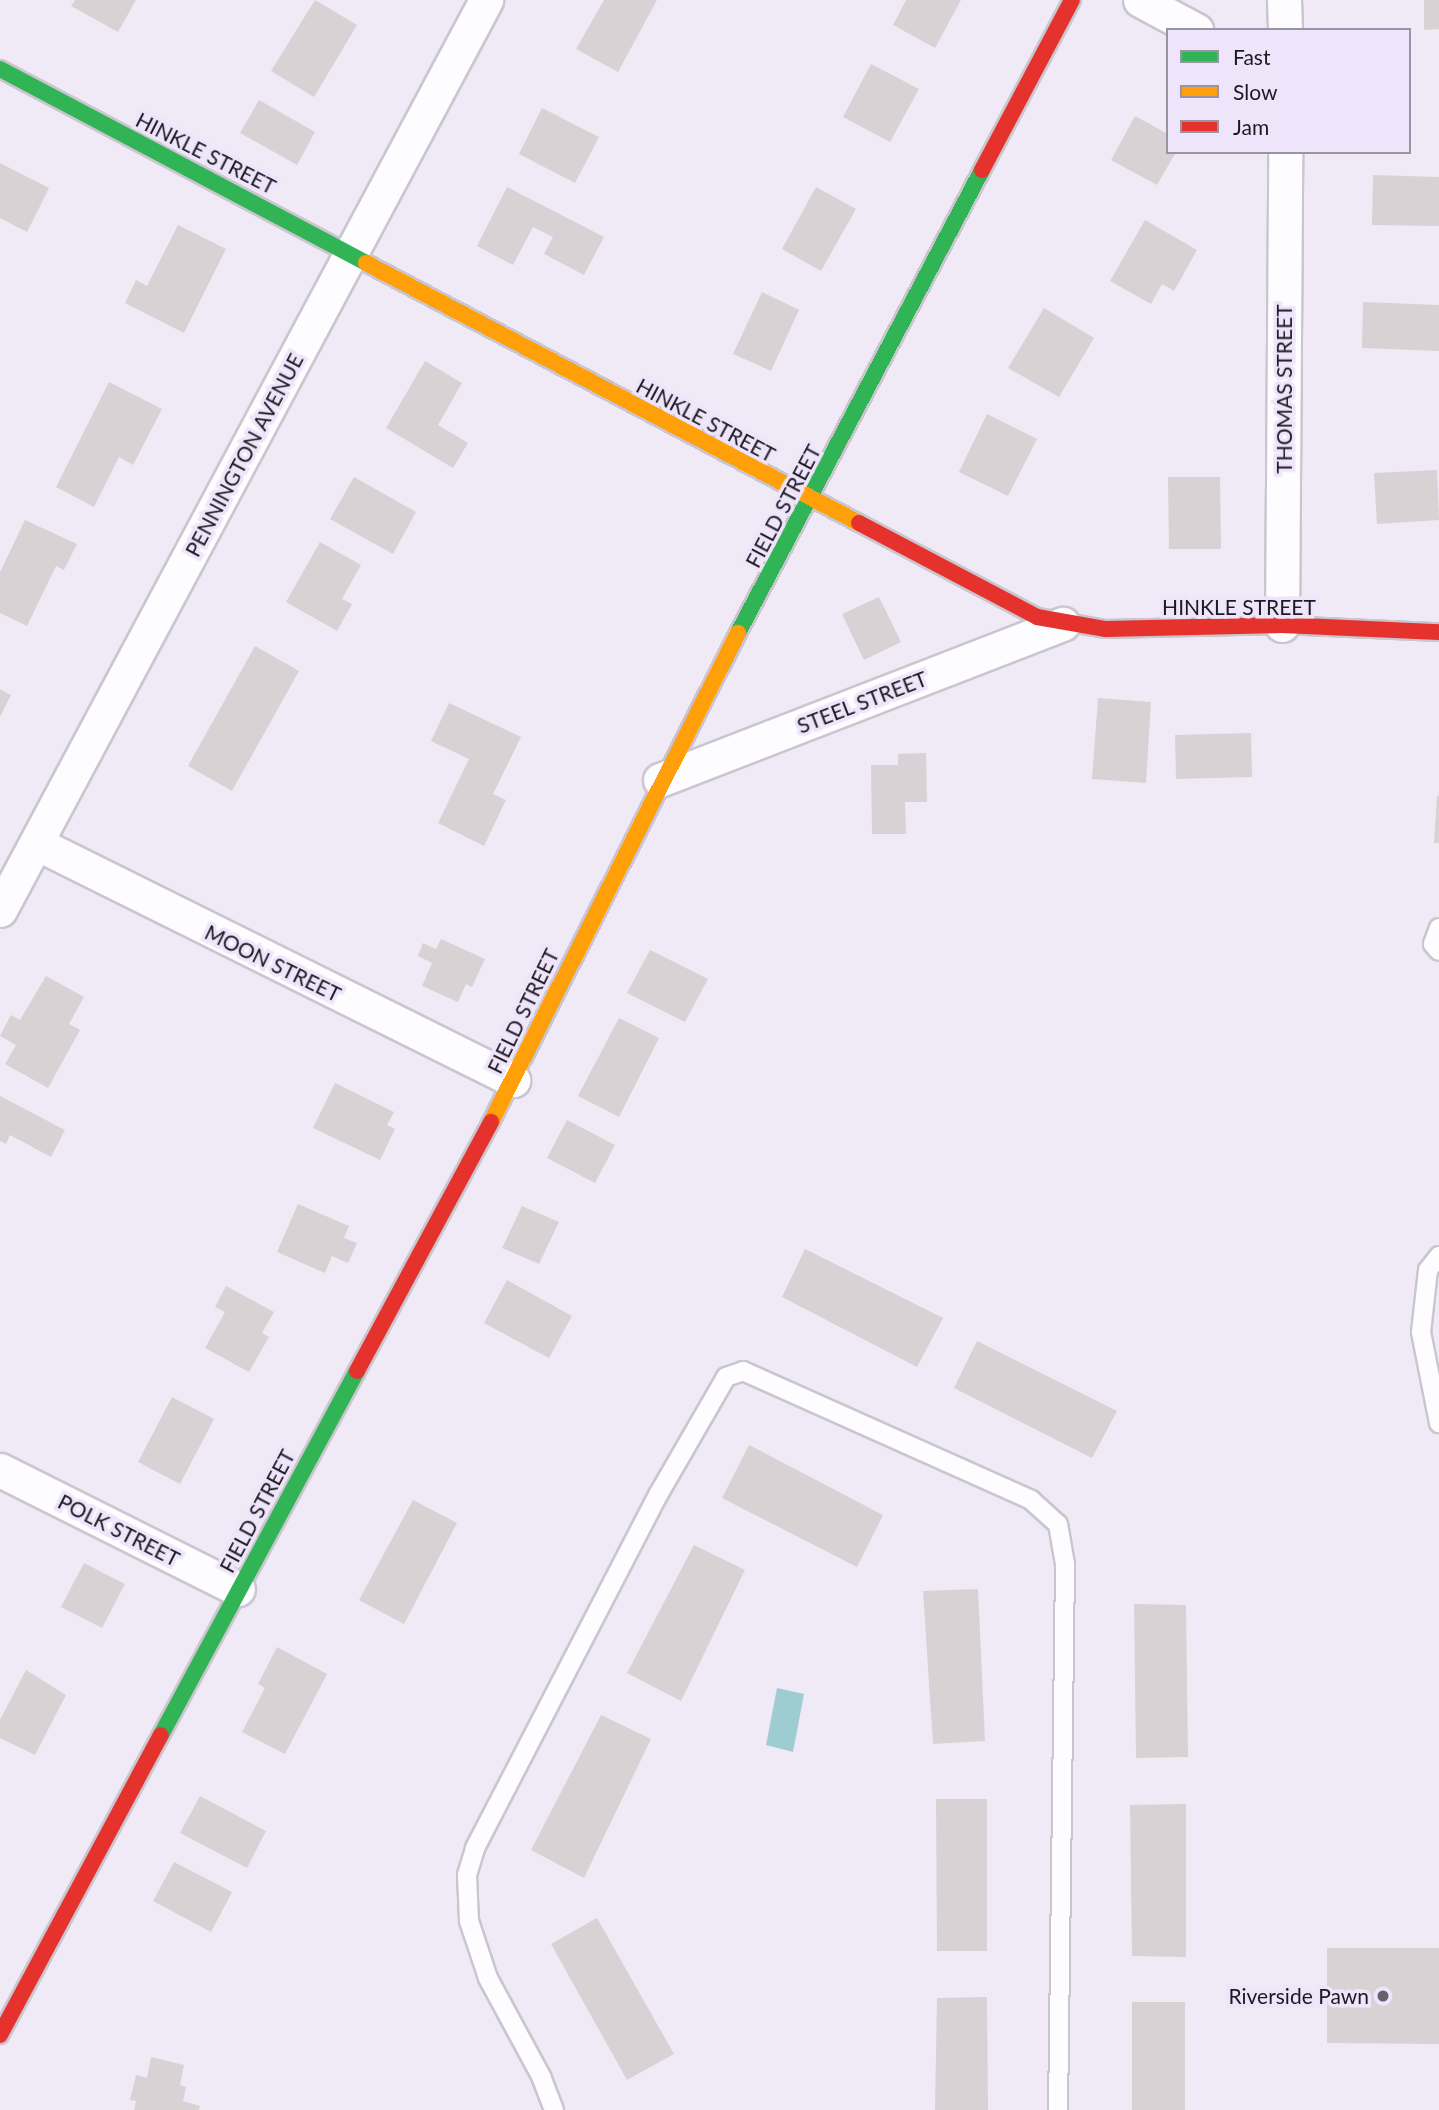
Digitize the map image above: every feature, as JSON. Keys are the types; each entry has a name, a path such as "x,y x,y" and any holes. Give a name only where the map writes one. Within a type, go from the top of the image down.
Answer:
{"street":[{"name":"PENNINGTON AVENUE","path":"0,910 486,0"},
{"name":"FIELD STREET","path":"3,2023 513,1080 660,780 1072,0"},
{"path":"1140,0 1192,28"},
{"path":"1284,0 1285,28"},
{"name":"HINKLE STREET","path":"0,69 353,253 1010,606 1063,624 1106,629 1282,625 1439,632"},
{"name":"THOMAS STREET","path":"1282,625 1285,154"},
{"name":"STEEL STREET","path":"660,780 1063,624"},
{"name":"MOON STREET","path":"36,843 513,1080"},
{"name":"POLK STREET","path":"0,1470 238,1589"}],"lane":[{"path":"1439,928 1433,944 1439,951"},
{"path":"1439,1256 1428,1270 1421,1332 1439,1423"},
{"path":"554,2110 488,1978 469,1922 467,1875 475,1848 658,1495 726,1377 743,1371 1031,1500 1058,1524 1065,1564 1058,2110"}],"water":[{"path":"777,1688 804,1694 793,1752 766,1745"}],"building":[{"path":"75,0 136,0 118,32 71,6"},
{"path":"315,0 357,25 314,97 271,71"},
{"path":"604,0 657,0 618,72 576,49"},
{"path":"906,0 961,0 935,48 893,25"},
{"path":"1424,0 1439,0 1439,29 1424,30"},
{"path":"871,64 919,89 890,142 843,117"},
{"path":"259,100 315,132 297,165 240,133"},
{"path":"542,108 599,137 575,183 519,154"},
{"path":"1135,116 1166,133 1166,154 1175,154 1157,185 1111,160"},
{"path":"0,163 49,188 27,232 0,218"},
{"path":"1373,175 1439,177 1439,226 1372,225"},
{"path":"507,187 604,237 584,275 544,254 553,237 533,227 513,265 477,246"},
{"path":"816,187 856,209 821,271 782,249"},
{"path":"1145,220 1197,250 1174,291 1162,284 1151,304 1110,281"},
{"path":"178,225 226,249 184,333 125,303 136,280 147,286"},
{"path":"762,292 799,310 771,371 733,354"},
{"path":"1363,302 1439,305 1439,351 1362,348"},
{"path":"1044,308 1094,338 1059,397 1008,368"},
{"path":"425,361 462,383 438,425 468,443 453,468 386,428"},
{"path":"109,382 162,409 133,465 119,457 94,507 56,487"},
{"path":"987,414 1037,439 1008,496 959,472"},
{"path":"1437,470 1439,520 1377,524 1374,473"},
{"path":"354,477 416,512 393,554 330,519"},
{"path":"1168,477 1220,477 1221,549 1169,549"},
{"path":"25,520 77,544 64,570 56,566 27,626 0,613 0,572"},
{"path":"320,542 361,565 342,599 352,604 337,631 286,602"},
{"path":"879,597 901,642 864,660 842,614"},
{"path":"255,646 299,671 232,791 188,766"},
{"path":"0,689 11,695 0,717"},
{"path":"1098,698 1151,702 1146,783 1092,779"},
{"path":"449,703 521,737 493,794 506,800 484,846 438,823 469,759 431,741"},
{"path":"1251,733 1252,777 1176,779 1175,735"},
{"path":"926,753 927,802 905,802 906,834 872,834 871,765 898,765 898,754"},
{"path":"1437,796 1439,843 1434,843"},
{"path":"441,939 485,959 472,987 466,984 458,1002 422,986 432,963 418,956 423,943 436,949"},
{"path":"650,950 708,979 685,1022 627,993"},
{"path":"46,976 84,997 69,1024 80,1030 48,1088 5,1064 16,1045 0,1036 11,1015 20,1020"},
{"path":"619,1018 659,1038 619,1117 578,1096"},
{"path":"335,1083 394,1112 387,1125 395,1129 380,1160 313,1128"},
{"path":"0,1096 65,1130 51,1157 10,1135 6,1144 0,1141"},
{"path":"567,1120 615,1145 595,1183 547,1158"},
{"path":"298,1204 349,1226 344,1238 357,1243 348,1263 332,1256 325,1273 277,1252"},
{"path":"522,1206 559,1222 539,1264 502,1248"},
{"path":"805,1249 943,1318 917,1367 782,1297"},
{"path":"507,1280 572,1316 549,1358 484,1323"},
{"path":"226,1286 274,1312 262,1333 269,1337 249,1372 205,1348 225,1312 215,1307"},
{"path":"977,1341 1117,1411 1092,1458 954,1388"},
{"path":"172,1397 214,1419 180,1484 138,1462"},
{"path":"749,1445 883,1515 857,1567 722,1498"},
{"path":"413,1500 457,1523 404,1624 359,1600"},
{"path":"694,1545 745,1570 681,1701 627,1673"},
{"path":"84,1563 125,1584 102,1628 61,1607"},
{"path":"978,1589 985,1741 933,1744 923,1591"},
{"path":"1134,1604 1186,1605 1188,1757 1136,1758"},
{"path":"277,1647 327,1674 285,1754 242,1732 265,1688 258,1684"},
{"path":"26,1670 66,1695 35,1755 0,1738 0,1720"},
{"path":"601,1715 651,1739 584,1878 531,1850"},
{"path":"200,1796 266,1831 247,1868 180,1833"},
{"path":"936,1799 987,1799 987,1951 937,1951"},
{"path":"1186,1804 1186,1957 1132,1956 1130,1805"},
{"path":"174,1862 232,1892 211,1932 153,1901"},
{"path":"597,1918 674,2054 627,2080 551,1944"},
{"name":"Riverside Pawn","path":"1327,1948 1439,1948 1439,2044 1327,2043"},
{"path":"987,1997 988,2110 935,2110 937,1998"},
{"path":"1132,2002 1185,2002 1185,2110 1132,2110"},
{"path":"151,2057 184,2065 180,2085 186,2087 183,2101 200,2106 199,2110 134,2110 136,2101 130,2100 136,2075 147,2078"}],"traffic: fast":[{"path":"0,69 366,263"},
{"path":"738,633 982,170"},
{"path":"161,1735 357,1371"}],"traffic: slow":[{"path":"366,263 859,523"},
{"path":"491,1122 738,633"}],"traffic: jam":[{"path":"982,170 1072,0"},
{"path":"859,523 1037,617 1106,629 1282,625 1439,632"},
{"path":"357,1371 491,1122"},
{"path":"0,2035 161,1735"}],"place":[{"name":"Riverside Pawn","path":"1383,1996"}]}
